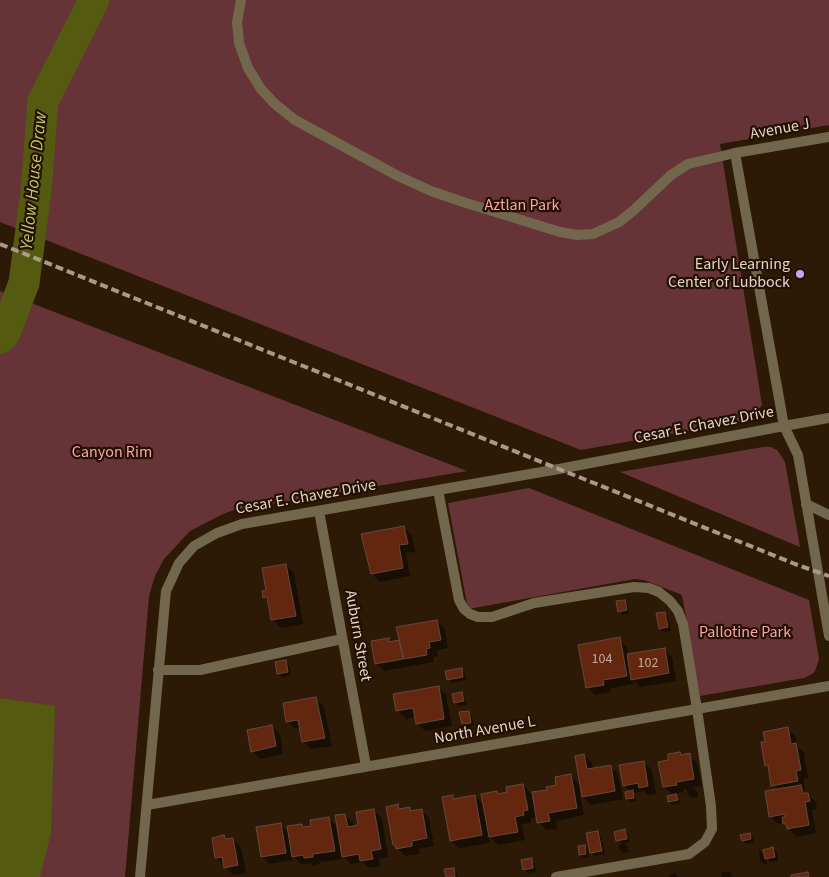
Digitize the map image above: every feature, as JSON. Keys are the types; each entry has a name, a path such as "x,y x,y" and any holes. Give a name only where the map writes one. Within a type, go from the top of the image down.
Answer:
{"street":[{"path":"241,0 237,22 239,43 248,68 261,89 275,104 295,120 398,176 431,191 560,232 577,235 592,234 605,230 634,210 670,174 688,164 735,153"},
{"name":"Avenue J","path":"735,153 829,137"},
{"name":"Cesar E. Chavez Drive","path":"140,877 166,591 179,563 194,546 217,533 242,524 558,469 784,426 735,153"},
{"path":"829,418 784,426 798,455 829,636"},
{"path":"438,490 459,600 464,609 470,614 478,617 492,617 534,603 634,587 649,588 659,592 678,611 683,624 711,806 712,829 705,842 689,854 556,877"},
{"path":"806,504 829,515"},
{"name":"Auburn Street","path":"318,510 366,766"},
{"path":"158,670 200,670 342,639"},
{"name":"North Avenue L","path":"147,805 829,686"}],"green space":[{"name":"Aztlan Park","path":"0,0 829,0 829,125 720,144 762,405 750,420 581,450 0,222"},
{"name":"Canyon Rim","path":"0,291 467,471 234,510 190,531 164,559 155,576 149,596 125,877 0,877"},
{"path":"771,447 777,450 785,462 800,547 620,472"},
{"name":"Pallotine Park","path":"529,488 809,600 819,659 815,671 804,678 700,696 682,595 644,580 635,579 468,609 448,503"}],"shaded area":[{"path":"0,698 55,706 51,833 40,877 0,877"}],"building":[{"path":"404,526 408,544 399,545 403,568 371,574 361,534"},
{"path":"286,564 296,616 271,620 267,597 263,598 262,591 266,590 262,568"},
{"path":"625,600 627,610 618,612 616,601"},
{"path":"665,612 668,627 659,629 656,613"},
{"path":"437,620 441,640 429,642 430,648 426,649 427,655 404,659 396,627"},
{"path":"620,637 627,676 603,680 604,685 586,688 578,645"},
{"path":"389,638 389,642 399,640 403,659 375,664 371,641"},
{"path":"665,648 669,673 631,680 627,654"},
{"path":"286,660 288,672 277,674 275,662"},
{"path":"462,668 463,677 447,680 445,671"},
{"path":"439,686 444,719 416,724 413,708 396,711 393,694"},
{"path":"462,692 464,701 454,703 452,694"},
{"path":"316,697 325,738 302,742 298,720 286,722 283,703"},
{"path":"469,711 471,723 462,724 459,712"},
{"path":"272,725 276,746 251,752 247,730"},
{"path":"788,727 791,744 796,743 801,770 796,771 798,781 771,786 768,765 765,766 761,742 765,742 763,732"},
{"path":"680,752 681,755 690,753 694,779 676,782 677,785 663,787 658,762 668,760 668,754"},
{"path":"584,754 587,769 611,765 615,791 582,797 575,756"},
{"path":"644,761 648,786 639,788 638,783 623,786 619,765"},
{"path":"571,774 577,808 548,813 550,821 537,823 532,792 547,790 546,787 556,785 555,777"},
{"path":"523,784 528,810 523,811 524,815 515,817 518,832 489,837 481,794 497,791 498,794 507,792 506,787"},
{"path":"801,785 803,793 808,793 810,801 805,802 809,825 787,829 786,824 783,824 782,817 785,817 785,814 769,817 765,791"},
{"path":"633,790 634,798 626,799 625,792"},
{"path":"676,794 678,800 668,802 667,796"},
{"path":"453,795 453,799 475,795 482,835 450,841 442,797"},
{"path":"398,804 399,809 410,807 410,811 422,809 427,838 412,841 412,846 396,849 395,845 393,845 386,807"},
{"path":"374,809 381,849 371,851 373,859 360,861 359,854 342,857 335,815 345,814 348,827 358,825 356,812"},
{"path":"329,817 335,851 313,854 313,857 304,858 303,855 292,857 287,826 302,824 303,827 311,826 310,820"},
{"path":"281,823 286,853 261,857 256,827"},
{"path":"625,829 627,839 616,841 614,832"},
{"path":"598,831 602,851 590,853 586,833"},
{"path":"750,833 751,839 742,841 740,835"},
{"path":"224,835 225,839 233,838 238,865 224,868 222,857 215,858 212,838"},
{"path":"585,845 586,854 579,855 578,846"},
{"path":"773,847 775,857 765,859 763,850"},
{"path":"532,858 533,868 523,870 521,860"},
{"path":"454,868 455,877 446,877 444,869"},
{"path":"808,872 809,877 791,877 791,875"}],"waterway":[{"name":"Yellow House Draw","path":"0,338 5,333 24,283 36,191 43,101 94,0"}],"railway":[{"path":"0,244 795,564 829,576"}],"place":[{"name":"Early Learning Center of Lubbock","path":"800,274"}]}
